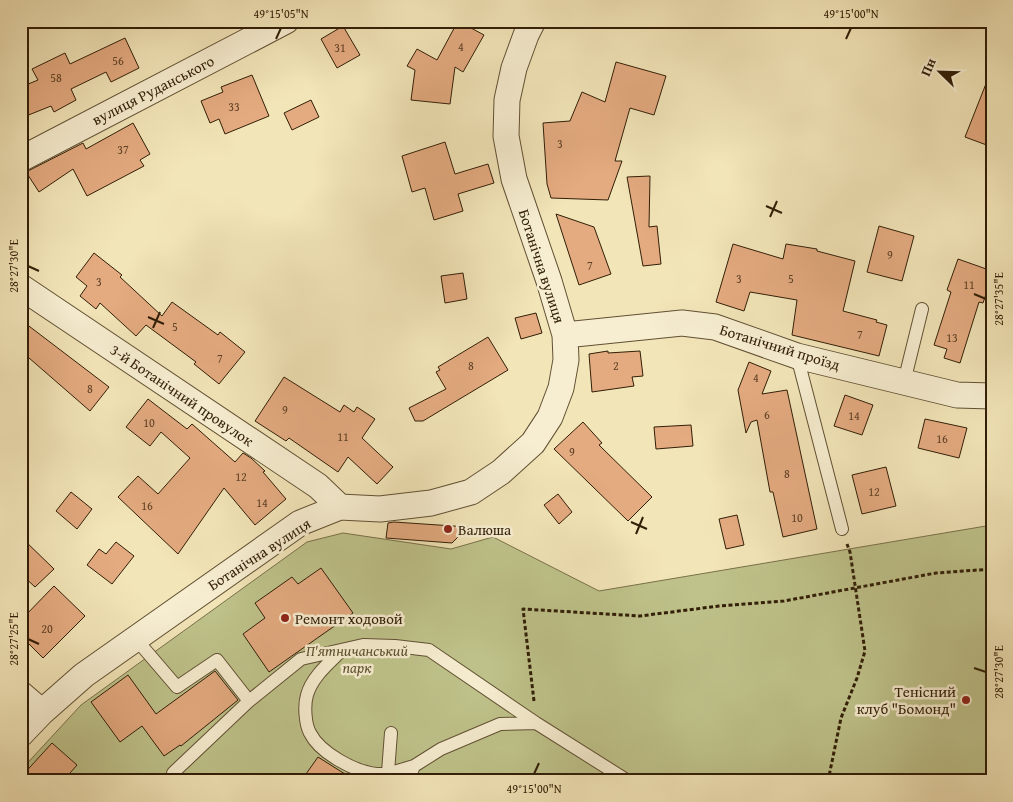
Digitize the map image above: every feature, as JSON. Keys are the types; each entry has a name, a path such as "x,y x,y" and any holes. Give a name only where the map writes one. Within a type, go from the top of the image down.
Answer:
{"street":[{"name":"вулиця Руданського","path":"21,159 286,21"},
{"name":"Ботанічна вулиця","path":"21,734 42,712 84,675 300,523 340,507 380,509 431,503 471,492 502,472 533,443 550,417 561,388 566,360 565,335 550,281 514,179 506,136 506,100 514,68 526,34 533,21"},
{"name":"3-й Ботанічний провулок","path":"21,286 318,486 340,507"},
{"name":"Ботанічний проїзд","path":"565,335 682,323 716,327 797,356 957,395 992,396"},
{"path":"21,694 42,712"}],"lane":[{"path":"904,382 922,309"},
{"path":"797,356 842,530"},
{"path":"135,638 177,687 217,660 249,701"},
{"path":"173,773 249,701 301,659 363,645 429,650 536,723 628,781"},
{"path":"342,650 318,673 307,695 306,717 310,733 326,752 359,771 379,775 414,766 441,749 500,724 536,723"},
{"path":"388,772 390,733"},
{"path":"408,781 414,766"}],"path":[{"path":"828,781 841,718 857,678 865,651 850,552"},
{"path":"536,723 523,609 640,616 719,606 784,601 936,573 992,569"}],"green space":[{"name":"П'ятничанський парк","path":"992,525 992,781 21,781 21,770 81,705 307,542 343,533 451,549 493,537 599,591"}],"building":[{"path":"458,21 484,35 463,72 455,67 450,104 411,100 415,70 407,66 417,49 437,60"},
{"path":"343,26 360,55 337,68 321,39"},
{"path":"125,38 139,68 111,82 106,72 71,89 76,100 54,112 51,106 21,118 21,87 38,80 32,69 65,53 70,64"},
{"path":"616,62 666,76 654,115 630,108 615,161 622,161 608,200 551,198 547,184 543,123 570,121 582,92 605,102"},
{"path":"992,71 992,147 965,137"},
{"path":"252,75 269,116 225,134 219,119 210,123 201,101 223,92 221,87"},
{"path":"311,100 319,117 292,130 284,113"},
{"path":"133,123 150,154 140,160 144,166 87,196 73,169 39,192 26,172 83,143 86,149"},
{"path":"445,142 455,174 488,164 494,183 458,194 463,211 434,220 425,188 412,192 402,156"},
{"path":"650,176 649,227 657,226 661,264 643,266 627,177"},
{"path":"556,214 594,227 611,274 579,285"},
{"path":"879,226 914,236 902,281 867,272"},
{"path":"733,244 783,259 786,244 817,249 817,251 855,261 843,311 877,320 876,322 887,325 879,356 792,335 797,300 750,292 744,311 716,302"},
{"path":"94,253 122,275 120,277 162,316 172,302 218,335 220,332 245,352 219,384 194,364 196,362 146,325 136,336 100,303 96,309 80,296 87,286 76,277"},
{"path":"958,259 992,271 992,277 983,303 979,302 960,363 944,358 947,349 934,345 951,292 947,290"},
{"path":"463,273 467,299 445,303 441,276"},
{"path":"536,313 542,333 521,339 515,318"},
{"path":"21,320 109,387 90,411 21,351"},
{"path":"488,337 508,370 423,421 415,421 409,408 446,389 436,372 440,370 438,367"},
{"path":"608,351 608,353 640,351 643,376 632,377 634,386 592,392 589,354"},
{"path":"749,362 771,371 762,394 787,390 817,529 783,537 773,492 770,492 757,420 751,422 746,433 738,390"},
{"path":"284,377 340,412 344,405 354,412 357,407 375,419 362,438 393,467 377,484 348,457 338,472 289,438 286,441 255,421"},
{"path":"845,395 873,405 862,435 834,426"},
{"path":"148,399 187,429 192,424 235,462 243,453 251,458 265,471 263,472 286,499 255,525 224,488 178,554 118,497 138,476 158,494 190,458 161,432 150,446 126,427"},
{"path":"925,419 967,428 959,458 918,448"},
{"path":"583,422 602,443 599,445 652,497 628,521 554,449"},
{"path":"691,425 693,446 656,449 654,427"},
{"path":"886,467 896,506 862,514 852,475"},
{"path":"71,492 92,509 77,529 56,511"},
{"path":"558,494 572,512 559,524 544,505"},
{"path":"737,515 744,545 726,549 719,519"},
{"path":"388,523 468,527 452,543 386,538"},
{"path":"21,537 54,569 35,587 21,574"},
{"path":"116,542 134,556 112,584 87,565 99,549 106,554"},
{"path":"321,568 353,613 269,672 243,634 265,618 255,603 292,577 298,584"},
{"path":"54,586 85,616 43,658 21,636 21,620"},
{"path":"215,671 238,700 181,746 164,756 142,726 120,742 91,702 128,675 156,714"},
{"path":"52,743 77,765 63,781 21,781 21,777"},
{"path":"318,757 356,781 301,781"}],"place":[{"name":"Валюша","path":"448,529"},
{"name":"Ремонт ходовой","path":"285,618"},
{"name":"Тенісний клуб \"Бомонд\"","path":"966,700"}]}
